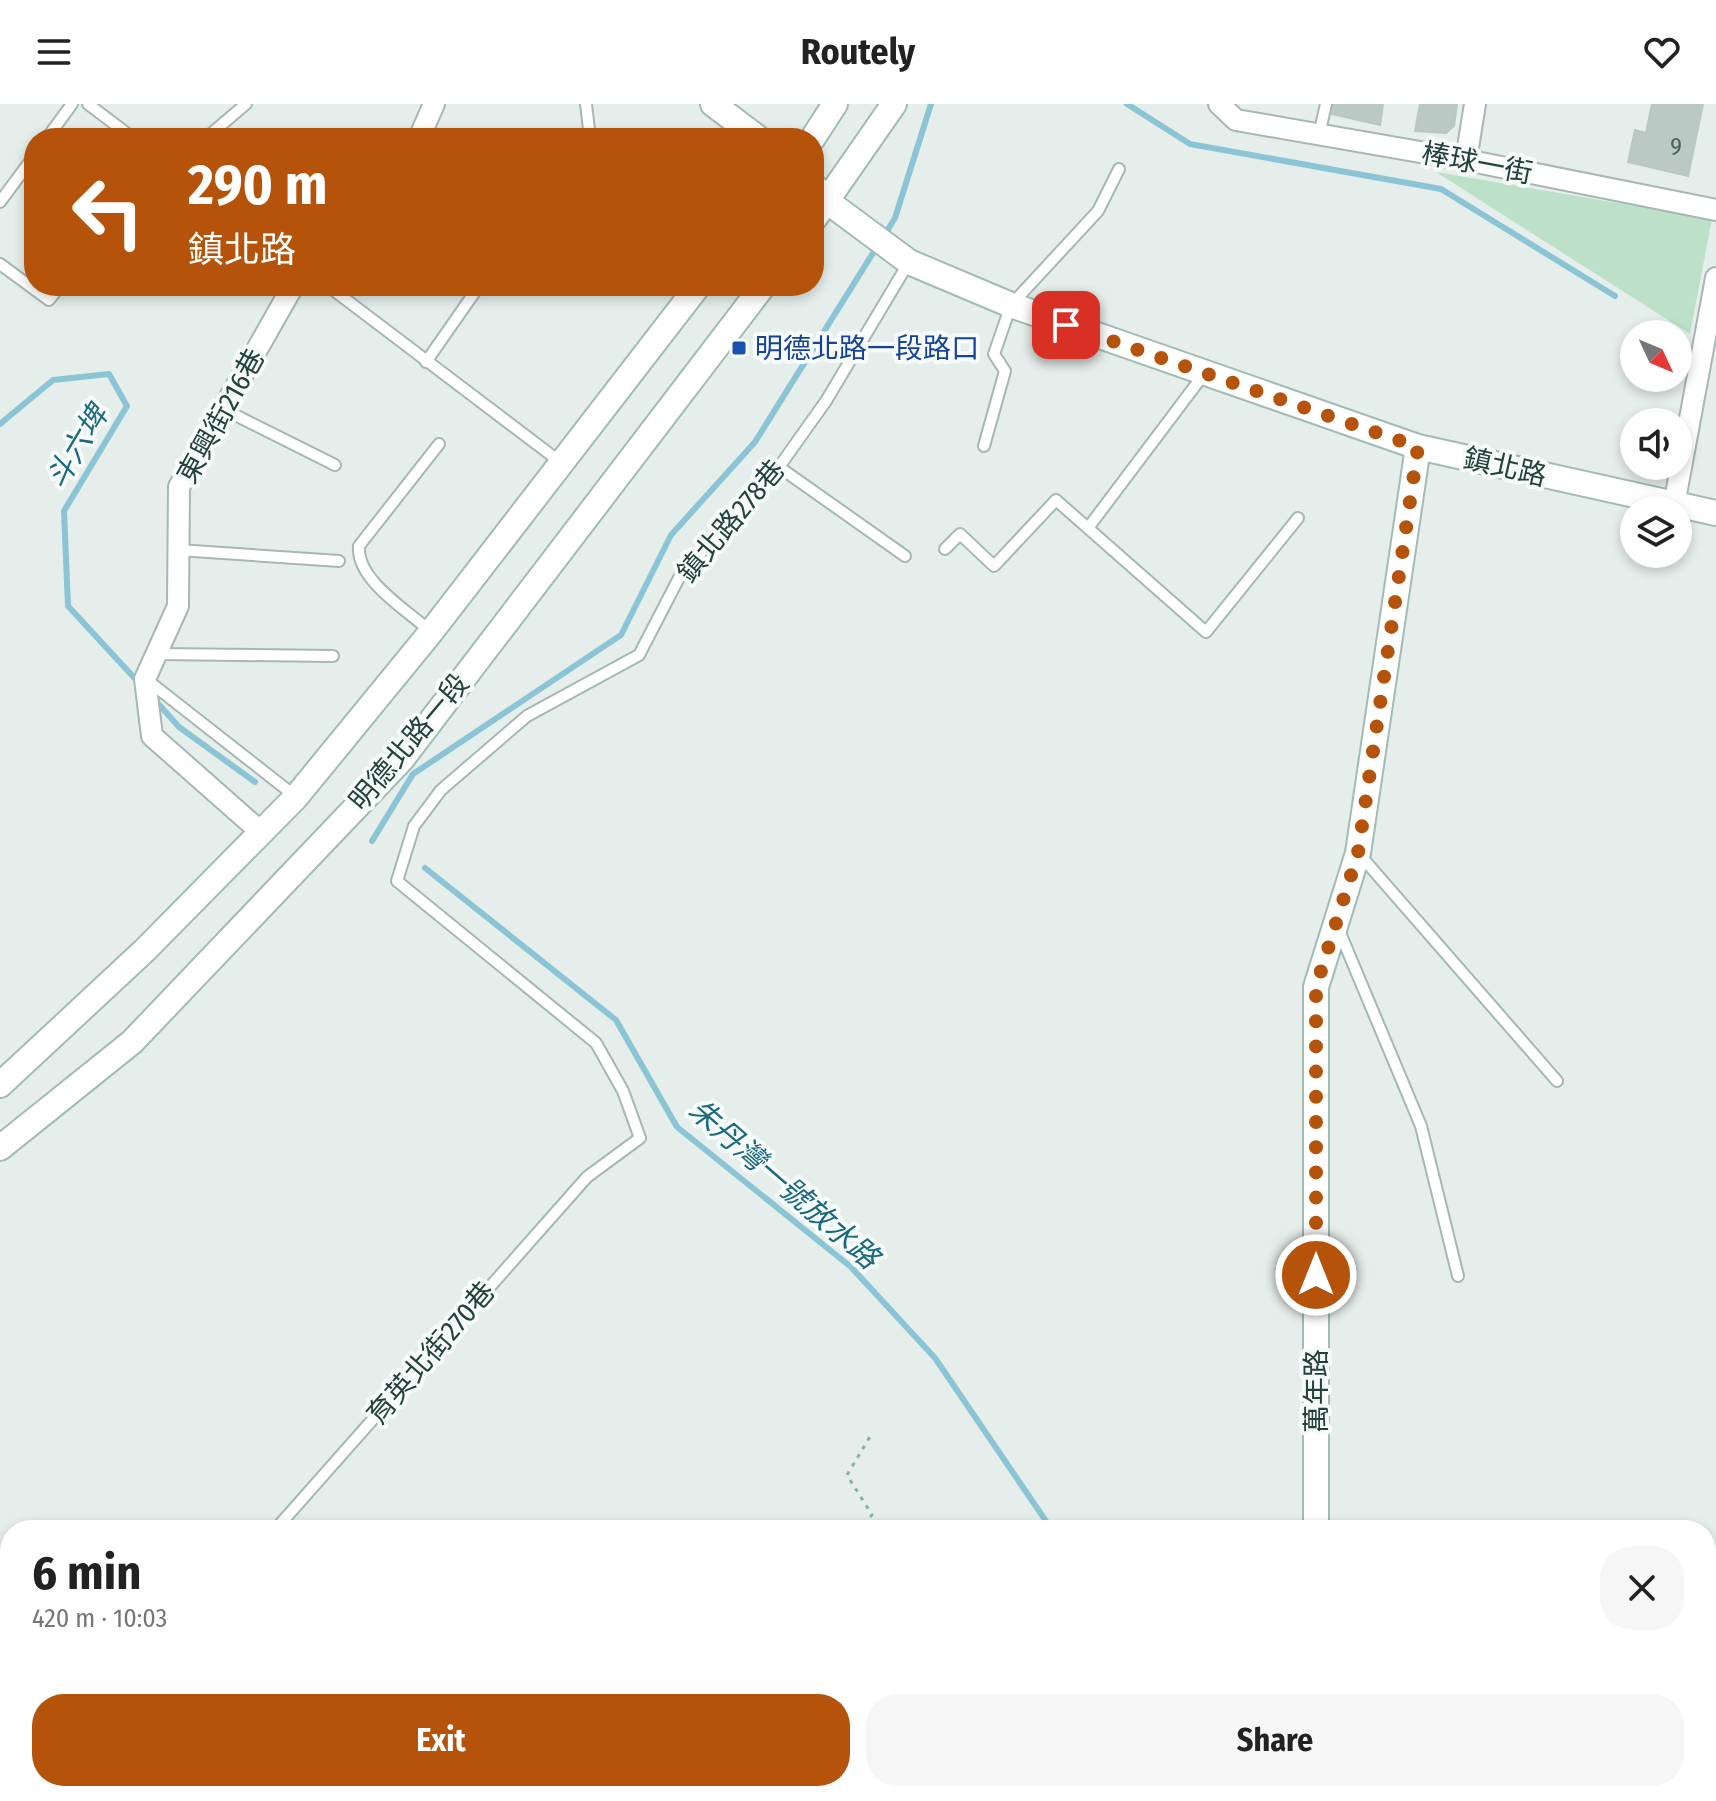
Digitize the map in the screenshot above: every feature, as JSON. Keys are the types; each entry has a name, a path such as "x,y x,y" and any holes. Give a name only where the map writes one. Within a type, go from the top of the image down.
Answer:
{"street":[{"path":"423,128 434,104"},
{"path":"713,104 745,128"},
{"path":"819,128 835,104"},
{"path":"824,195 894,104"},
{"name":"棒球一街","path":"1219,104 1236,120 1466,160 1716,210"},
{"path":"1466,160 1475,104"},
{"name":"鎮北路","path":"824,204 857,220 903,256 1011,305 1418,447 1634,496"},
{"path":"1676,496 1710,353 1716,278"},
{"name":"東興街216巷","path":"145,679 178,606 179,487 287,296"},
{"name":"明德北路一段","path":"0,1085 145,950 296,797 431,632 559,461 690,296"},
{"name":"明德北路一段","path":"0,1148 132,1042 402,759 755,296"},
{"name":"萬年路","path":"1316,1520 1316,987 1358,853 1418,447"},
{"name":"鎮北路","path":"1692,508 1716,513"},
{"path":"145,679 152,736 262,833"}],"lane":[{"path":"54,128 72,104"},
{"path":"88,104 120,128"},
{"path":"218,128 246,104"},
{"path":"586,104 589,128"},
{"path":"1319,135 1326,104"},
{"path":"984,446 1005,371 994,354 1011,305 1098,211 1119,169"},
{"path":"0,202 24,170"},
{"name":"鎮北路278巷","path":"397,881 414,826 441,790 527,716 639,655 681,574 779,467 826,401 903,256"},
{"path":"0,264 24,282"},
{"path":"341,296 559,461"},
{"path":"426,362 472,296"},
{"path":"1088,528 1204,374"},
{"path":"223,409 335,465"},
{"path":"431,632 364,571 358,557 359,546 439,444"},
{"path":"779,467 905,556"},
{"path":"945,549 960,534 994,566 1056,500 1206,632 1298,518"},
{"path":"178,550 339,561"},
{"path":"157,654 333,656"},
{"path":"145,679 296,797"},
{"path":"1358,853 1557,1081"},
{"name":"育英北街270巷","path":"284,1520 587,1177 640,1138 623,1091 596,1043 397,881"},
{"path":"1336,922 1421,1126 1458,1276"}],"path":[{"path":"866,1520 872,1515 847,1475 871,1435"}],"green space":[{"path":"1436,172 1712,219 1692,324 1692,320 1668,320"}],"building":[{"path":"1334,104 1383,104 1380,125 1332,114"},
{"path":"1420,104 1457,104 1454,126 1446,133 1415,131"},
{"path":"1652,104 1703,104 1688,176 1628,162 1635,130 1646,133"}],"waterway":[{"path":"884,236 895,218 931,104"},
{"path":"1127,104 1190,144 1441,189 1615,296"},
{"path":"372,841 413,774 621,635 671,535 755,442 878,245"},
{"name":"斗六埤","path":"0,424 53,380 109,374 127,406 64,511 68,606 139,683"},
{"name":"斗六埤","path":"155,700 179,727 255,782"},
{"name":"朱丹灣一號放水路","path":"425,868 616,1020 677,1127 851,1267 935,1358 1045,1520"}],"place":[{"name":"明德北路一段路口","path":"739,348"}],"route":[{"path":"1066,325 1418,447 1358,853 1316,987 1316,1275"}]}
